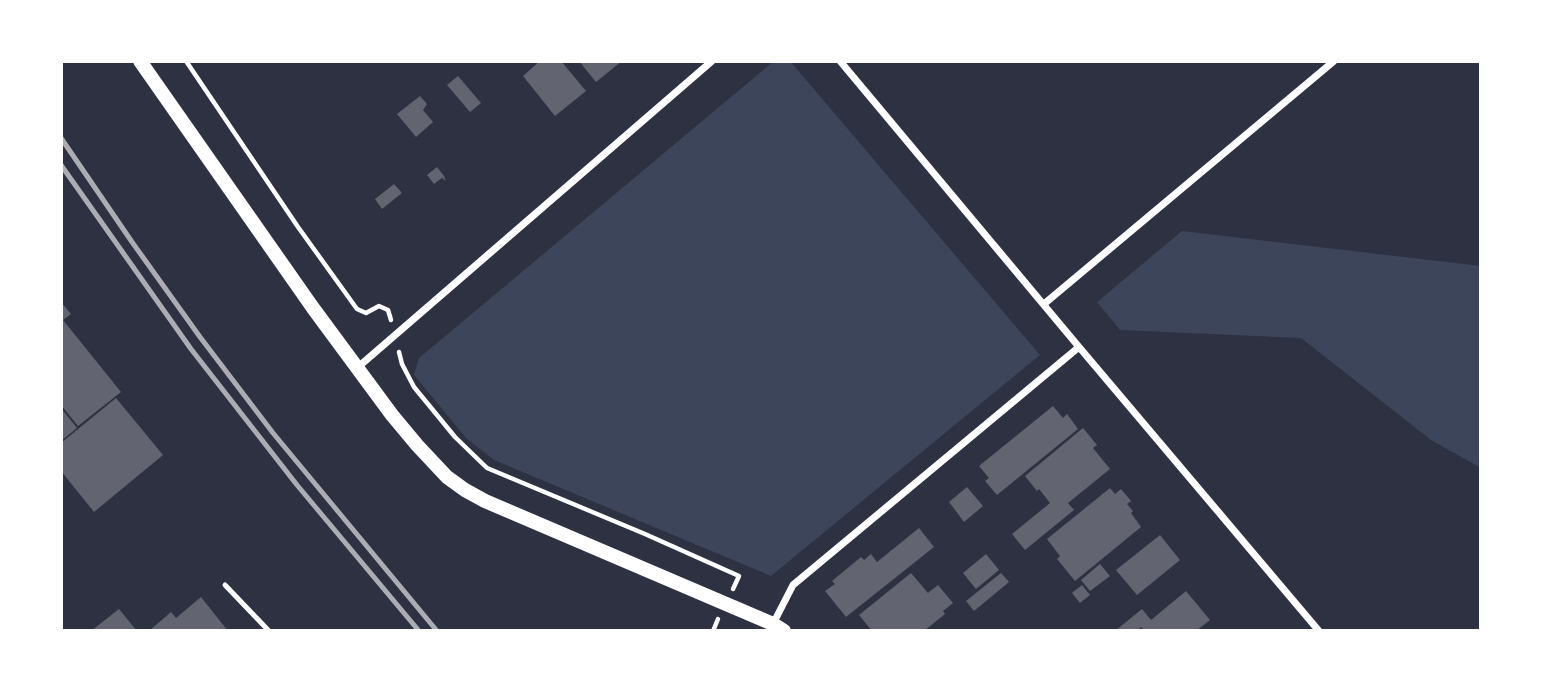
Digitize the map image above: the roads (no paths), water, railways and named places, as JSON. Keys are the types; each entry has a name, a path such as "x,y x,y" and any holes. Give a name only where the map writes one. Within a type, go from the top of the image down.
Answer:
{"main road":[{"path":"140,61 305,298 392,415 447,477 465,490 495,505 778,627"}],"street":[{"path":"357,368 712,61"},
{"path":"840,61 1319,631"},
{"path":"1044,304 1334,61"},
{"path":"778,627 793,585 1079,347"}],"lane":[{"path":"225,585 269,631"}],"railway":[{"path":"61,138 200,337 273,433 437,631"},
{"path":"61,165 191,349 297,485 419,631"}]}
